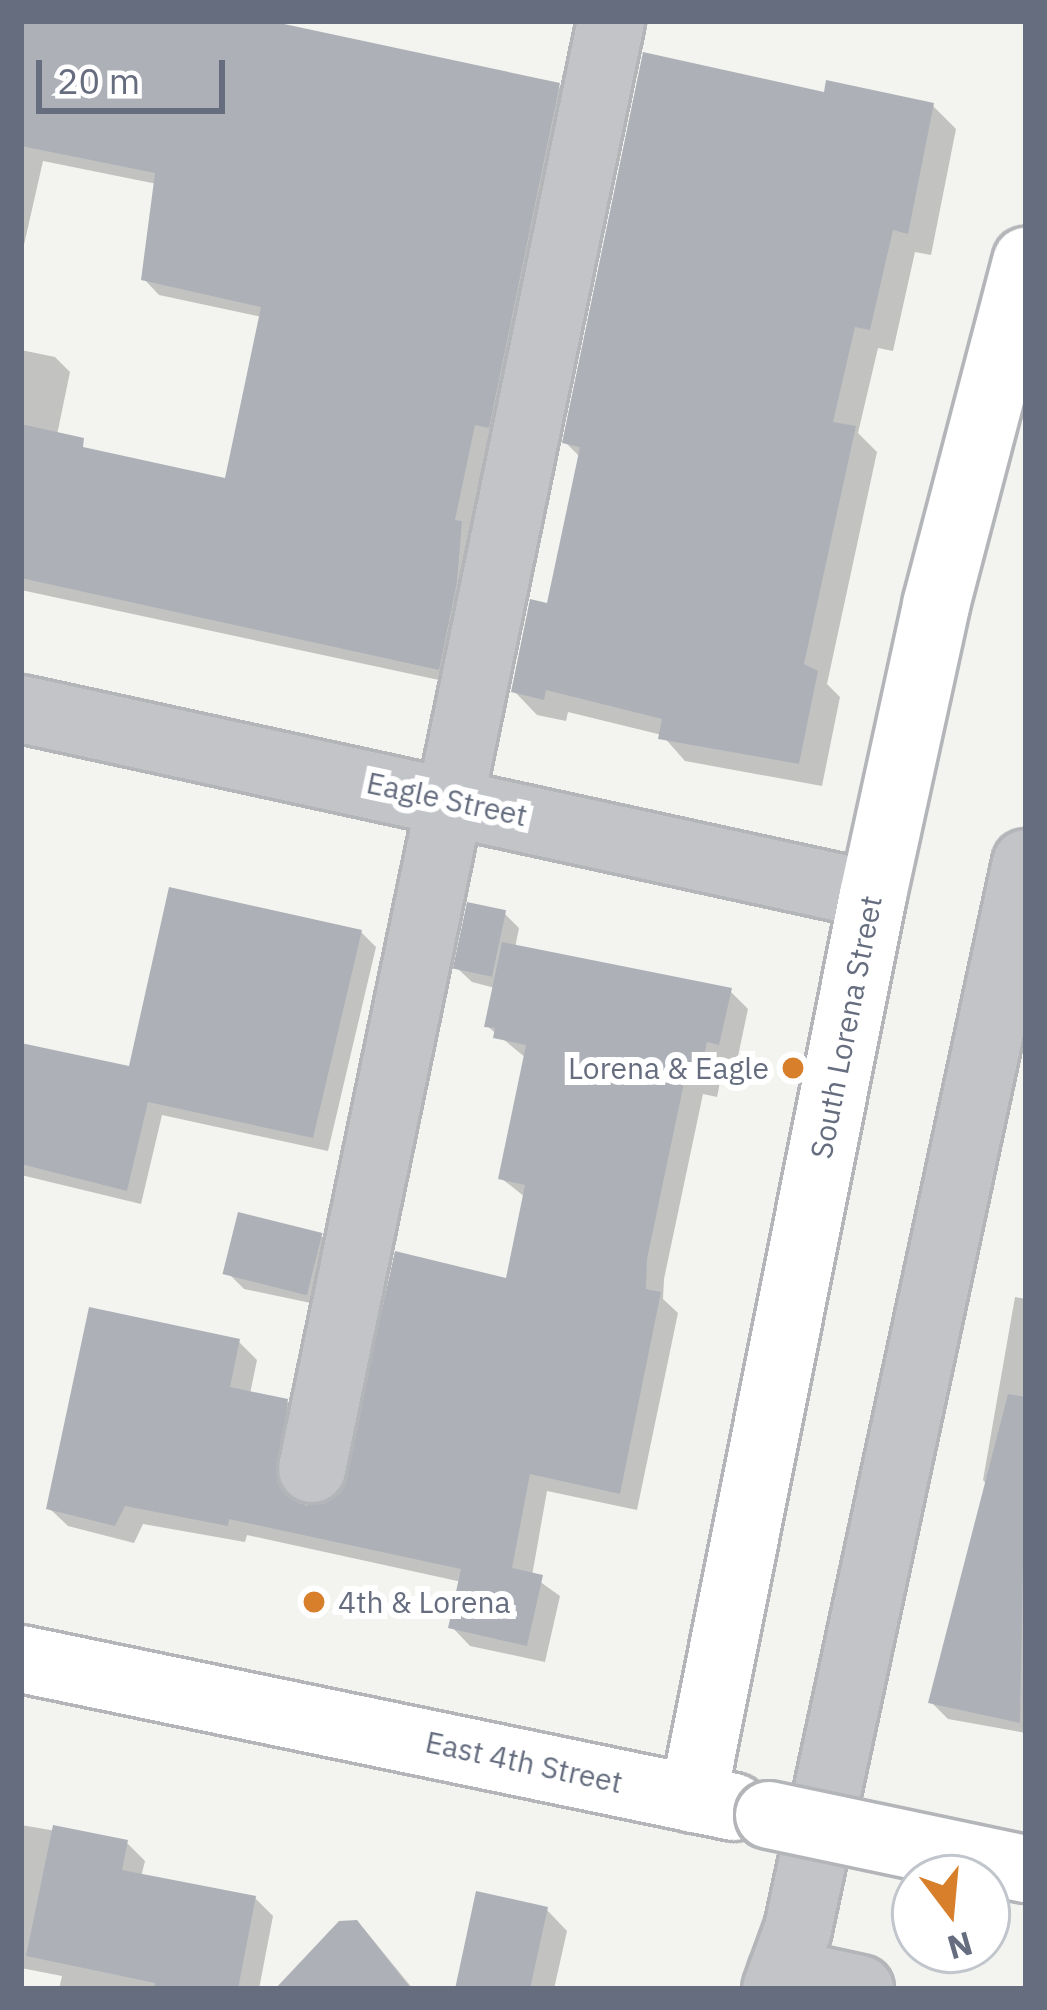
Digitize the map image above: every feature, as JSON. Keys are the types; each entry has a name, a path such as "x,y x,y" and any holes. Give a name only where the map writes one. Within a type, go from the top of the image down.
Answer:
{"main road":[{"name":"South Lorena Street","path":"693,1799 873,895 936,604 1026,261"},
{"name":"East 4th Street","path":"21,1659 1026,1869"}],"street":[{"path":"312,1469 611,21"},
{"name":"Eagle Street","path":"21,709 873,895"},
{"path":"860,1989 779,1981 1026,863"}],"building":[{"path":"21,21 270,21 560,83 489,428 475,425 455,520 462,521 457,582 439,670 21,578 21,424 84,438 83,447 225,478 261,307 141,280 155,173 21,146"},
{"path":"643,52 824,92 826,80 934,103 908,234 893,230 870,330 855,327 833,422 856,426 804,664 818,671 799,764 658,739 662,719 546,690 544,700 511,692 530,599 547,603 580,447 562,443"},
{"path":"169,887 362,930 313,1138 148,1102 127,1191 21,1164 21,1043 129,1066"},
{"path":"467,902 506,910 492,977 453,969"},
{"path":"502,942 732,988 719,1045 707,1042 699,1081 685,1078 647,1259 646,1289 661,1292 620,1494 530,1474 512,1568 543,1575 527,1646 448,1628 461,1569 229,1519 228,1526 125,1506 115,1526 46,1509 89,1307 240,1339 230,1387 288,1399 277,1482 306,1506 341,1493 395,1251 506,1278 525,1185 498,1179 526,1045 493,1038 495,1028 484,1027"},
{"path":"238,1212 322,1233 307,1295 223,1274"},
{"path":"1008,1394 1026,1397 1020,1723 928,1703"},
{"path":"53,1825 128,1840 122,1870 256,1896 238,1989 154,1989 155,1983 26,1956"},
{"path":"476,1891 548,1907 530,1989 455,1989"},
{"path":"357,1920 411,1989 275,1989 339,1921"}],"place":[{"name":"Lorena & Eagle","path":"793,1068"},
{"name":"4th & Lorena","path":"314,1602"}]}
